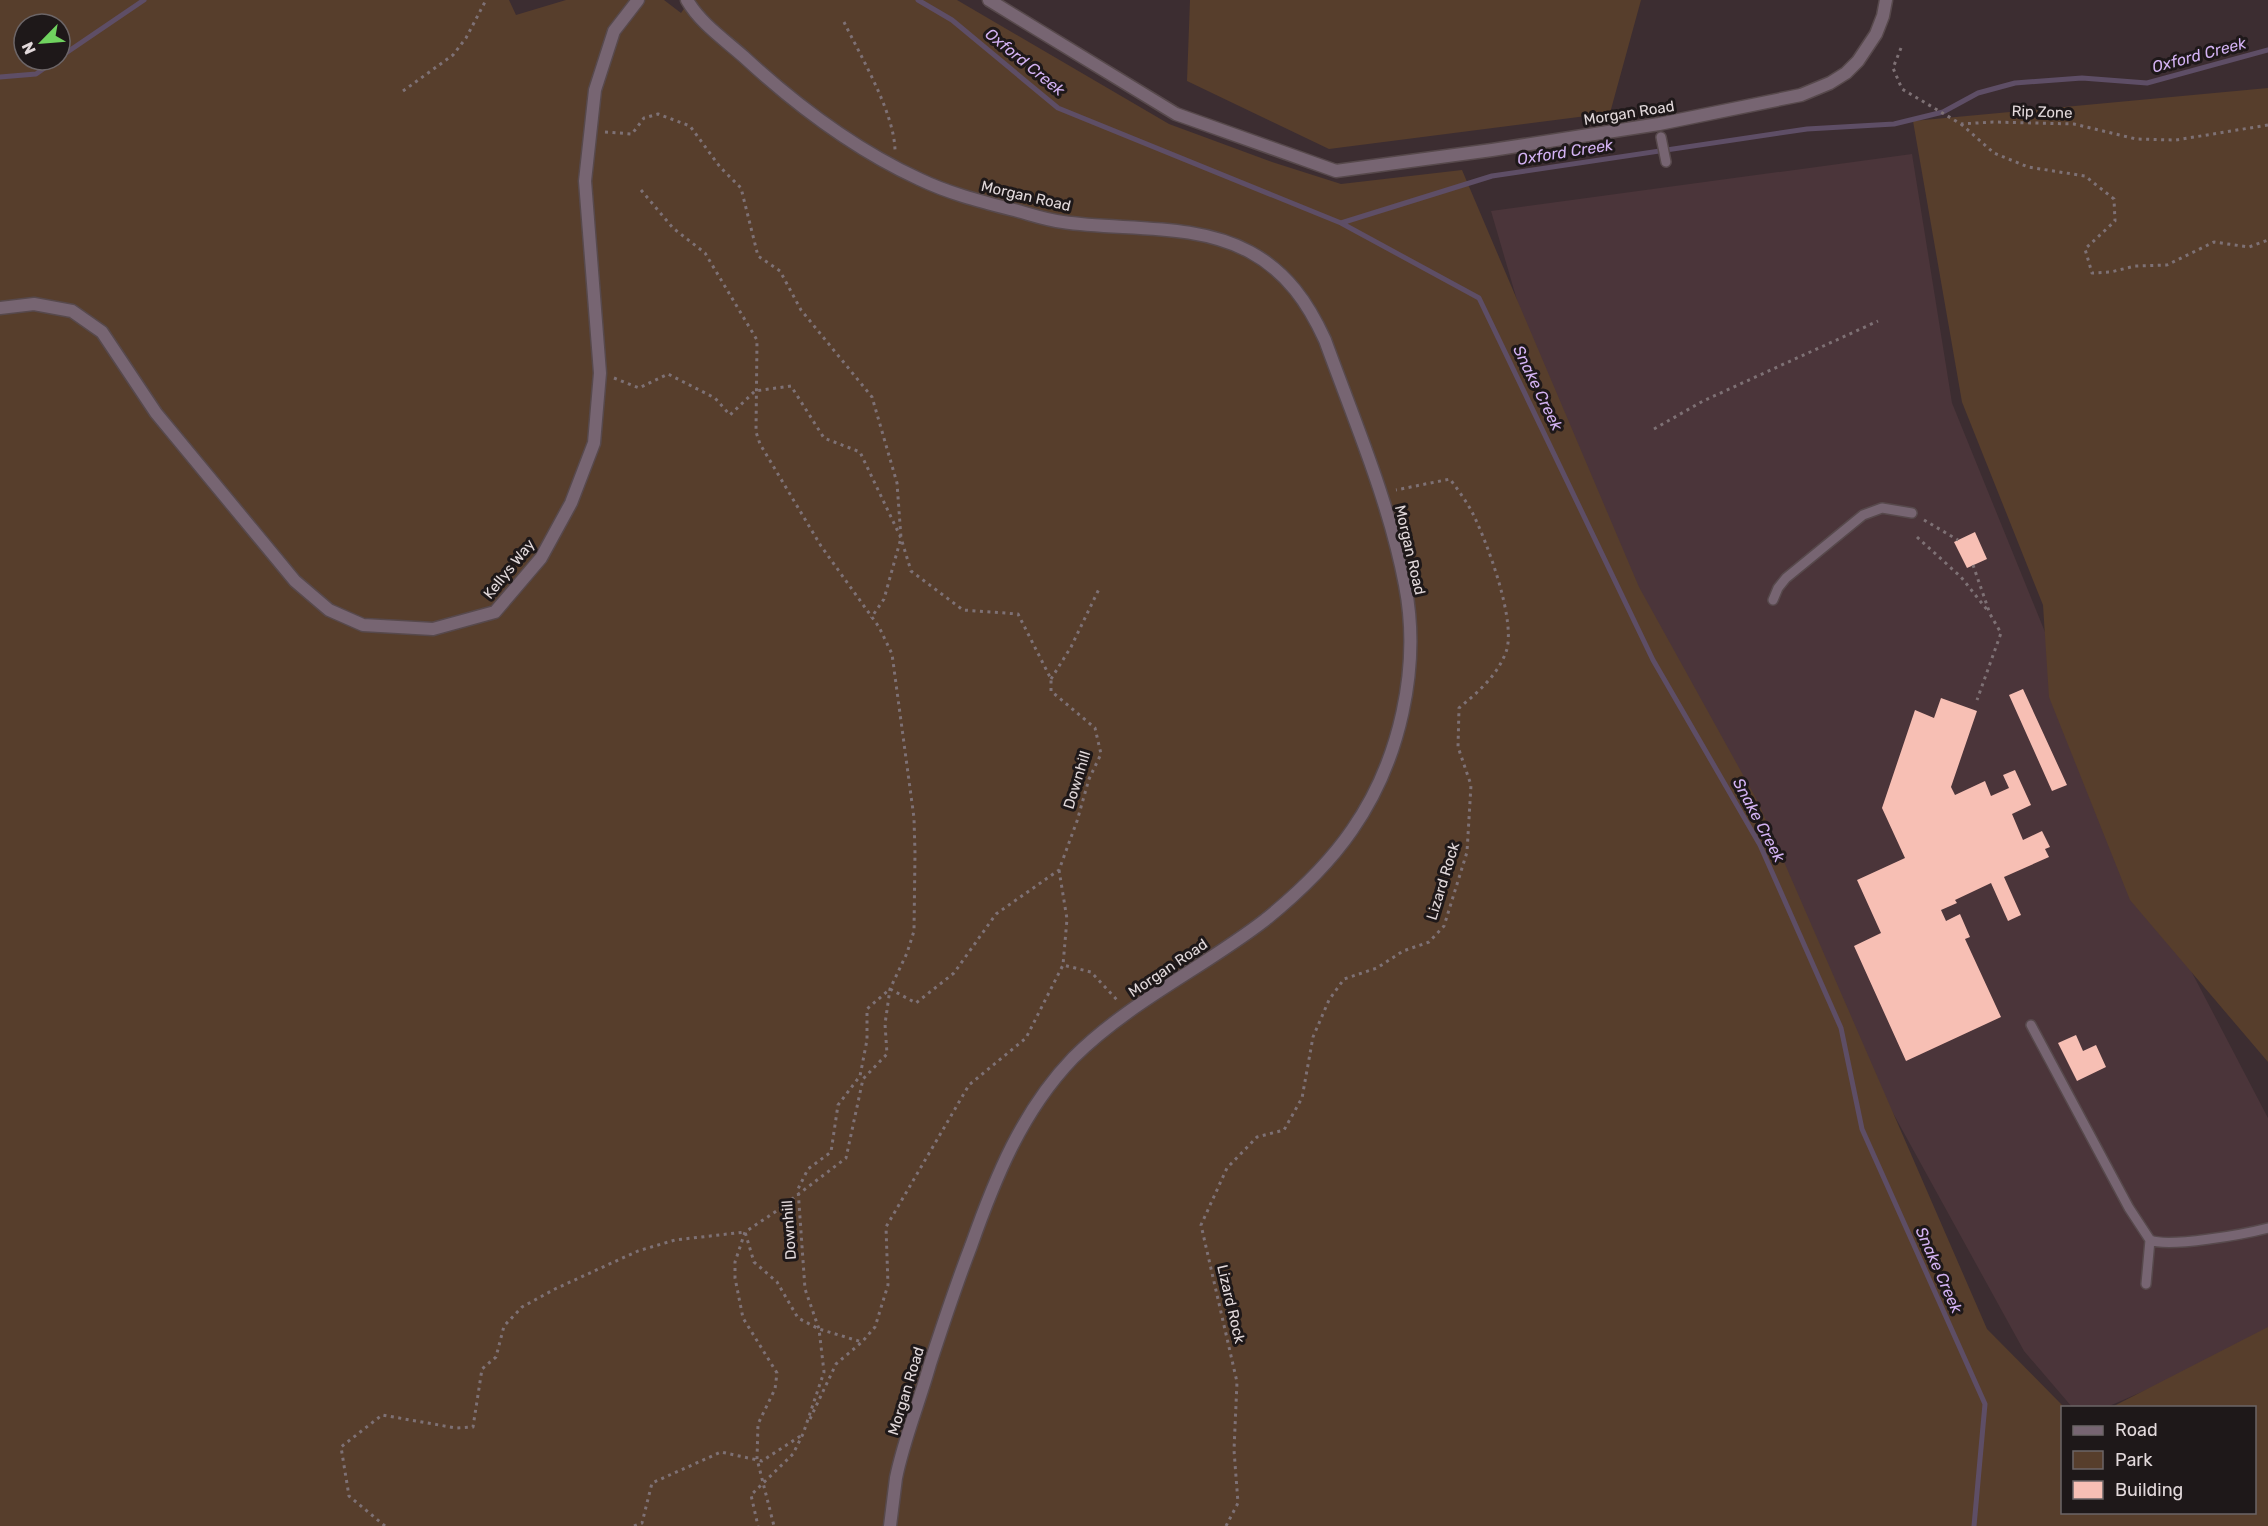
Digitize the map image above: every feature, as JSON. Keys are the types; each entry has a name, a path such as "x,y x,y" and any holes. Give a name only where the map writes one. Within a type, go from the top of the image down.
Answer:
{"street":[{"name":"Kellys Way","path":"0,308 34,304 72,311 102,332 156,413 295,581 329,610 363,625 433,629 495,612 541,558 571,503 594,443 600,373 585,181 595,90 614,31 638,0"},
{"name":"Morgan Road","path":"687,0 696,14 762,74 827,127 874,156 921,180 973,199 1061,222 1185,233 1226,242 1249,252 1273,267 1298,292 1315,317 1325,340 1381,495 1406,588 1410,666 1401,718 1380,780 1351,831 1329,860 1295,895 1262,922 1128,1014 1074,1058 1046,1090 1019,1129 988,1197 944,1318 897,1475 890,1526"},
{"name":"Morgan Road","path":"989,0 1176,114 1336,171 1492,150 1648,125 1801,95 1830,83 1846,73 1866,52 1883,16 1886,0"}],"lane":[{"path":"1660,137 1666,162"},
{"path":"1773,600 1778,588 1786,578 1863,515 1882,508 1912,513"},
{"path":"2031,1025 2129,1208 2150,1240 2157,1243 2185,1241 2268,1228"},
{"path":"2146,1284 2150,1240"}],"path":[{"path":"403,91 453,55 466,38 486,0"},
{"path":"844,22 884,107 895,139 896,167"},
{"path":"1901,48 1893,68 1902,89 1961,124 1994,153 2028,167 2085,176 2114,200 2115,221 2085,249 2092,273 2111,272 2135,266 2167,265 2214,242 2249,247 2268,240"},
{"path":"591,129 610,134 632,134 644,118 658,114 690,126 720,167 741,188 758,256 780,272 801,310 872,397 897,483 901,538 884,599 871,618"},
{"name":"Rip Zone","path":"1961,124 1993,122 2074,124 2136,139 2176,140 2268,125"},
{"path":"385,1526 349,1496 341,1448 382,1415 456,1428 473,1427 482,1369 496,1357 504,1326 522,1306 638,1251 675,1240 745,1232 799,1195 846,1158 863,1079 887,1054 885,1024 890,989 914,931 914,818 892,654 879,627 821,546 760,444 756,432 757,340 705,253 673,228 641,190"},
{"path":"1654,429 1703,401 1878,321"},
{"path":"600,373 639,388 668,374 715,398 730,415 757,391"},
{"name":"Downhill","path":"757,391 791,386 824,438 860,452 901,538 911,572 963,610 1018,614 1051,679 1051,690 1095,728 1101,754 1089,779 1059,870"},
{"name":"Lizard Rock","path":"1226,1526 1238,1503 1234,1450 1237,1382 1201,1225 1227,1168 1257,1137 1284,1130 1302,1098 1313,1037 1329,1000 1344,979 1377,968 1403,951 1429,942 1444,926 1467,852 1471,785 1458,747 1459,708 1488,683 1507,651 1509,621 1500,585 1473,514 1450,479 1403,487 1381,495"},
{"path":"1912,513 1958,540"},
{"path":"1917,537 1961,577 1990,614 2001,633 1977,700"},
{"path":"1973,565 1990,614"},
{"path":"1051,679 1071,647 1099,589"},
{"path":"890,989 916,1003 954,973 996,914 1059,870 1067,919 1063,965 1091,972 1128,1014"},
{"name":"Downhill","path":"758,1526 751,1495 794,1454 836,1364 862,1342 875,1327 888,1285 886,1227 969,1085 1026,1038 1063,965"},
{"name":"Downhill","path":"803,1434 824,1372 819,1329 804,1288 798,1188 808,1170 831,1152 838,1106 860,1076 867,1040 867,1009 890,989"},
{"path":"745,1232 735,1262 735,1278 743,1318 777,1373 775,1389 758,1424 757,1460 774,1526"},
{"name":"Downhill","path":"745,1232 754,1262 777,1282 798,1318 819,1329 862,1342"},
{"path":"634,1526 642,1523 652,1483 721,1452 762,1461 803,1434"}],"shaded area":[{"path":"1912,154 1952,403 2153,898 2268,1118 2268,1337 2109,1406 2071,1406 2024,1351 1768,886 1610,619 1491,211"}],"green space":[{"path":"0,0 509,0 516,15 566,0 664,0 681,13 690,0 957,0 1169,124 1272,162 1341,184 1462,170 1639,587 1758,802 1987,1329 2063,1406 2061,1406 2061,1514 2256,1514 2256,1406 2114,1406 2268,1327 2268,1526 0,1526"},
{"path":"1190,0 1641,0 1610,113 1329,149 1187,81"},
{"path":"2268,88 2268,1062 2130,900 2049,697 2043,605 1962,402 1913,121"}],"building":[{"path":"1975,532 1987,559 1967,568 1954,542"},
{"path":"2023,689 2067,785 2052,791 2009,695"},
{"path":"1941,698 1977,711 1951,787 1955,795 1985,781 1991,796 2009,788 2003,775 2015,770 2031,805 2012,814 2023,840 2042,831 2050,847 2045,849 2049,857 2004,877 2021,915 2008,921 1991,883 1955,900 1957,903 1941,910 1946,921 1960,914 1970,937 1965,939 2001,1017 1906,1061 1854,946 1881,933 1857,880 1905,858 1882,808 1915,710 1934,718"},
{"path":"2076,1035 2083,1051 2096,1045 2106,1067 2077,1081 2058,1043"}],"waterway":[{"name":"Oxford Creek","path":"72,49 144,0"},
{"name":"Oxford Creek","path":"918,0 952,20 1058,108 1341,223 1492,176 1807,129 1894,124 1943,112 1978,93 2015,83 2082,78 2147,83 2268,50"},
{"name":"Oxford Creek","path":"0,77 39,72"},
{"name":"Snake Creek","path":"1341,223 1479,298 1653,660 1760,845 1841,1028 1862,1129 1985,1404 1974,1526"}]}
